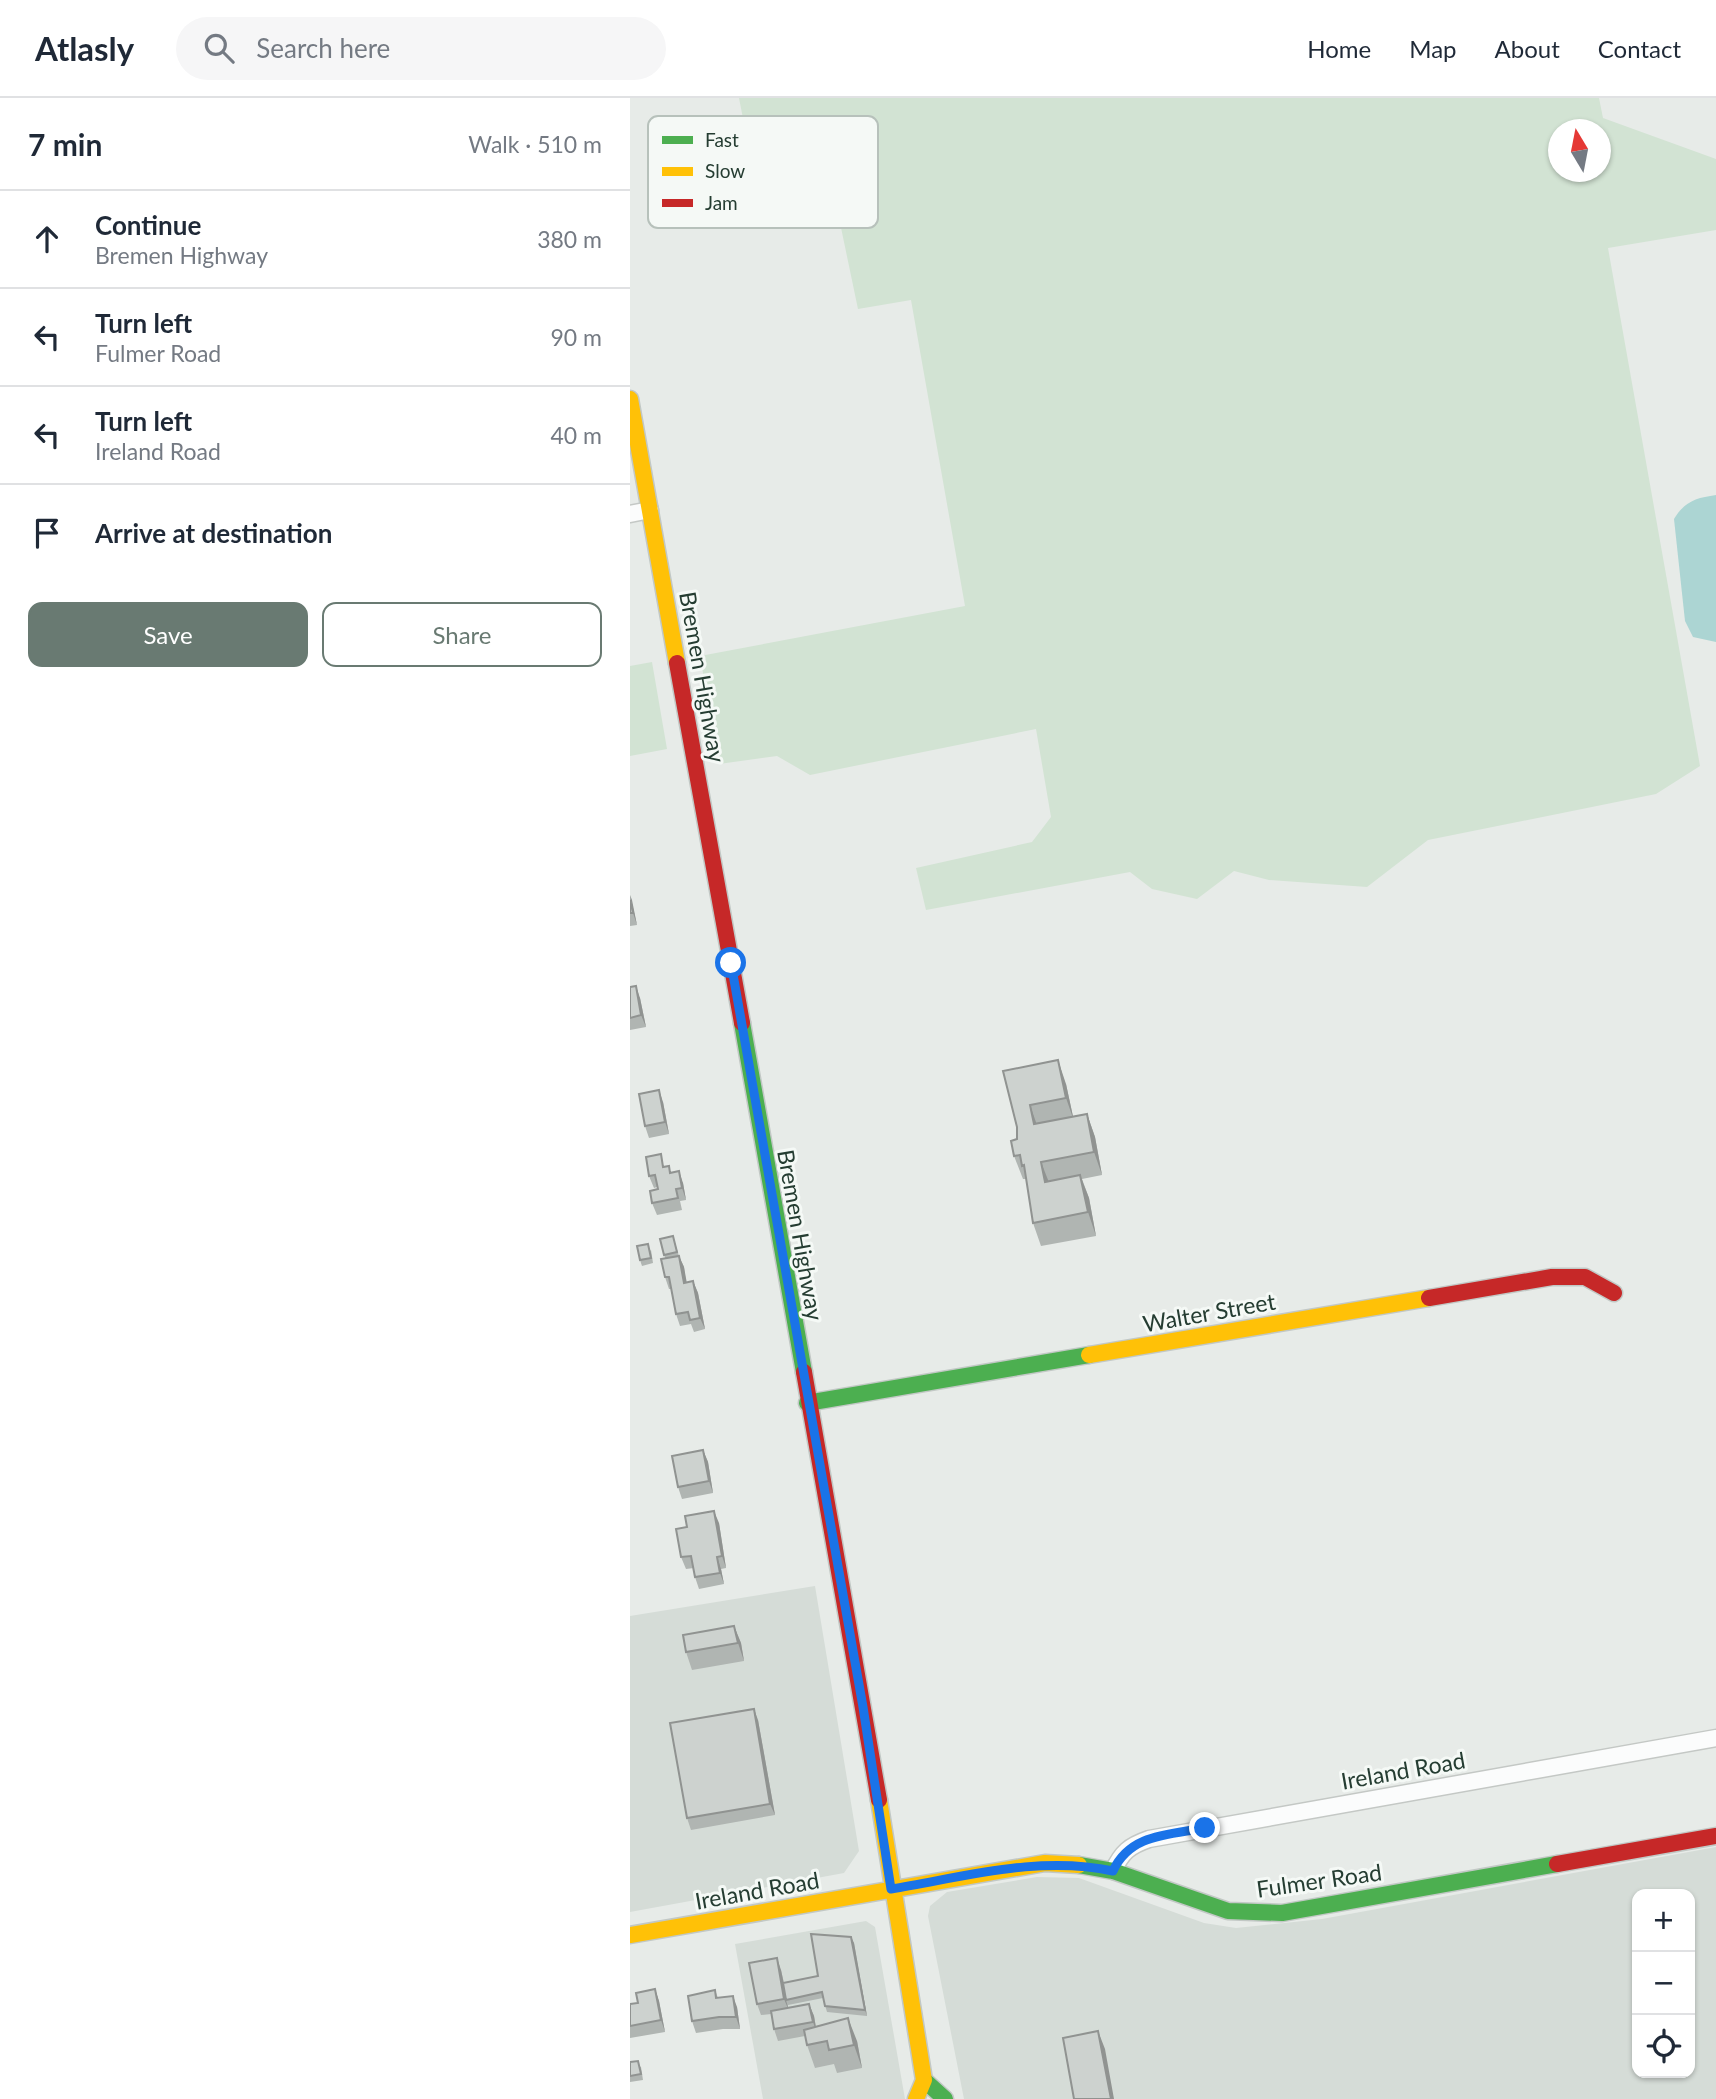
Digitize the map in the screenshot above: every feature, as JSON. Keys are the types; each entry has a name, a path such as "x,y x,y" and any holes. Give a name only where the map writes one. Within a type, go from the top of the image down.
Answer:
{"main road":[{"name":"Bremen Highway","path":"630,399 863,1707 924,2080"},
{"name":"Walter Street","path":"807,1403 1552,1277 1585,1276 1614,1293"},
{"name":"Fulmer Road","path":"891,1889 1045,1863 1084,1865 1113,1871 1228,1911 1282,1913 1716,1836"},
{"name":"Ireland Road","path":"630,1935 891,1889"},
{"path":"916,2099 924,2080 945,2099"}],"street":[{"path":"630,514 650,510"},
{"name":"Ireland Road","path":"1113,1871 1120,1856 1129,1846 1149,1839 1716,1738"}],"shaded area":[{"path":"815,1586 859,1851 844,1873 630,1912 630,1616"},
{"path":"1716,1847 1716,2099 964,2099 928,1916 930,1906 947,1892 1037,1877 1079,1878 1204,1923 1236,1928 1322,1919"},
{"path":"866,1921 875,1927 905,2099 763,2099 735,1944"}],"green space":[{"path":"739,98 1599,98 1603,118 1606,119 1548,119 1548,182 1611,182 1611,121 1716,159 1716,230 1608,248 1700,766 1656,794 1428,840 1367,887 1269,880 1234,871 1197,899 1152,889 1130,872 926,910 916,868 1032,842 1051,817 1036,729 810,775 777,756 719,764 700,656 965,606 911,300 858,309 841,228 878,228 878,116 743,116"},
{"path":"652,662 667,749 630,756 630,666"}],"water":[{"path":"1716,495 1716,642 1693,637 1685,621 1674,519 1682,508 1692,501"}],"building":[{"path":"636,986 641,1015 630,1018 630,987"},
{"path":"1058,1060 1066,1098 1030,1105 1034,1124 1087,1114 1094,1152 1041,1162 1045,1182 1080,1175 1088,1212 1033,1223 1024,1165 1022,1166 1020,1155 1014,1156 1011,1141 1017,1139 1017,1127 1003,1071"},
{"path":"659,1090 665,1122 645,1126 639,1094"},
{"path":"661,1154 663,1167 669,1166 670,1173 679,1171 682,1188 676,1189 678,1198 652,1203 650,1191 658,1189 655,1175 649,1176 646,1157"},
{"path":"673,1236 677,1252 664,1255 660,1239"},
{"path":"648,1244 651,1258 640,1260 637,1246"},
{"path":"679,1256 684,1283 693,1281 700,1318 690,1320 688,1312 676,1314 669,1277 665,1277 661,1259"},
{"path":"703,1450 709,1481 678,1487 672,1456"},
{"path":"714,1511 722,1556 717,1557 720,1573 695,1577 691,1556 681,1557 676,1529 687,1527 685,1516"},
{"path":"734,1626 738,1643 686,1652 683,1635"},
{"path":"754,1709 770,1804 687,1818 670,1723"},
{"path":"811,1934 851,1937 865,2010 825,2006 822,1992 786,2000 783,1983 818,1976"},
{"path":"777,1958 784,1999 757,2004 749,1963"},
{"path":"655,1989 661,2020 630,2026 630,2004 638,2003 636,1993"},
{"path":"715,1990 716,1998 733,1996 736,2017 692,2021 688,1996"},
{"path":"809,2004 813,2022 774,2029 771,2011"},
{"path":"848,2018 854,2045 829,2050 827,2041 807,2045 804,2030"},
{"path":"1098,2031 1111,2099 1074,2099 1063,2038"},
{"path":"638,2061 641,2074 630,2076 630,2062"}],"traffic: fast":[{"path":"742,1023 804,1372"},
{"path":"807,1403 1089,1355"},
{"path":"1079,1865 1113,1871 1228,1911 1282,1913 1557,1864"},
{"path":"924,2080 945,2099"}],"traffic: slow":[{"path":"630,399 677,663"},
{"path":"1089,1355 1429,1298"},
{"path":"879,1800 924,2080 916,2099"},
{"path":"630,1935 1045,1863 1079,1865"}],"traffic: jam":[{"path":"677,663 742,1023"},
{"path":"1429,1298 1552,1277 1585,1277 1614,1293"},
{"path":"804,1372 879,1800"},
{"path":"1557,1864 1716,1836"}],"route":[{"path":"731,963 863,1707 891,1889 1045,1863 1084,1865 1113,1871 1120,1856 1129,1846 1149,1839 1205,1828"}]}
